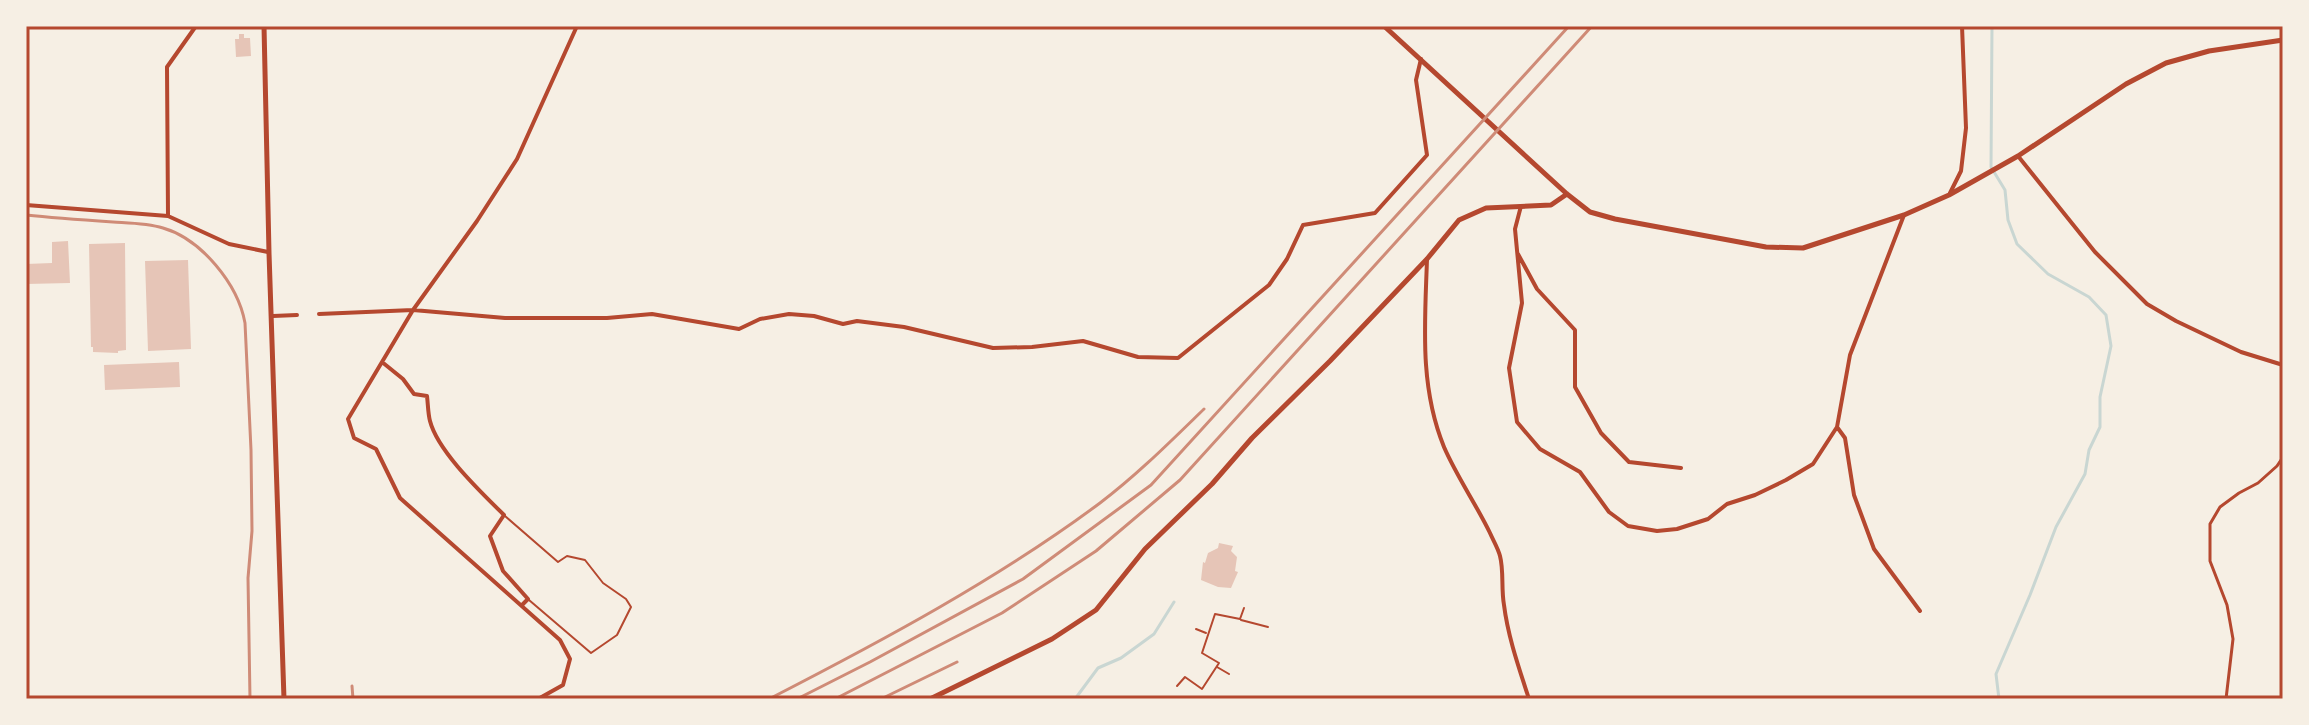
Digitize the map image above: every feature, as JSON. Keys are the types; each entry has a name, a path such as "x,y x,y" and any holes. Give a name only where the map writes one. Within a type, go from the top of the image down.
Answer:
{"street":[{"path":"168,216 167,67 196,26"},
{"path":"264,26 284,699"},
{"path":"538,699 563,685 570,659 560,640 400,498 376,449 354,438 348,419 413,310 517,159 577,26"},
{"path":"1384,26 1590,212 1766,247 1803,248 1904,215 1949,195 2007,163 2126,84 2166,63 2209,51 2283,40"},
{"path":"1949,195 1961,171 1966,128 1962,26"},
{"path":"319,314 413,310 505,318 607,318 652,314 739,329 760,319 789,314 814,316 843,324 857,321 904,327 993,348 1083,341 1138,357 1178,358 1269,285 1287,259 1303,225 1375,213 1427,155 1416,80 1421,59"},
{"path":"2018,156 2095,252 2147,304 2241,352 2283,365"},
{"path":"930,699 1052,639 1096,610 1145,549 1330,361 1427,259 1459,220 1486,208 1551,205 1567,194"},
{"path":"26,205 168,216 229,244 269,253"},
{"path":"1521,206 1515,229 1522,303 1509,368 1517,422 1540,449 1580,472 1609,512 1628,526 1657,531 1677,529 1708,519 1727,504 1755,495 1813,464 1837,427 1850,355 1904,215"},
{"path":"1517,252 1537,289 1575,330 1575,387 1601,433 1629,462 1681,468"},
{"path":"1427,259 1425,373 1443,445 1500,556 1504,605 1529,699"},
{"path":"273,316 297,315"},
{"path":"382,362 403,379 414,394 427,396 436,436 468,478 504,515 490,536 503,571 528,599 522,605"},
{"path":"1837,427 1845,438 1854,495 1874,549 1920,611"},
{"path":"2226,699 2233,639 2227,605 2210,561 2210,524 2220,507 2258,483 2283,457"}],"lane":[{"path":"504,515 558,562 567,556 585,560 603,583 626,599 631,607 617,635 591,653 528,599"}],"path":[{"path":"1240,619 1244,608"},
{"path":"1177,686 1185,677 1202,689 1217,667 1219,663 1202,653 1215,614 1268,627"},
{"path":"1196,629 1208,633"},
{"path":"1217,667 1229,674"}],"building":[{"path":"239,34 250,38 251,56 236,57 235,39 239,39"},
{"path":"68,241 70,283 26,284 26,264 52,263 52,242"},
{"path":"125,243 126,350 118,353 93,352 89,244"},
{"path":"188,260 191,349 148,351 145,261"},
{"path":"179,362 180,387 105,390 104,365"},
{"path":"1219,543 1233,546 1231,551 1237,557 1235,571 1238,572 1231,588 1201,580 1203,562 1208,553 1218,548"}],"waterway":[{"path":"1992,26 1991,167 2005,190 2008,220 2017,244 2048,274 2089,297 2106,315 2111,346 2100,397 2100,427 2089,450 2085,474 2056,527 1996,674 1999,699"},
{"path":"1075,699 1098,668 1121,658 1154,634 1174,602"}],"railway":[{"path":"797,699 1023,579 1151,485 1569,26"},
{"path":"835,699 1002,613 1096,551 1180,480 1592,26"},
{"path":"26,215 163,228 191,242 204,253 235,293 245,323 251,450 252,531 248,578 250,699"},
{"path":"769,699 896,632 1021,558 1114,492 1204,409"},
{"path":"881,699 957,662"},
{"path":"352,686 353,699"}]}
